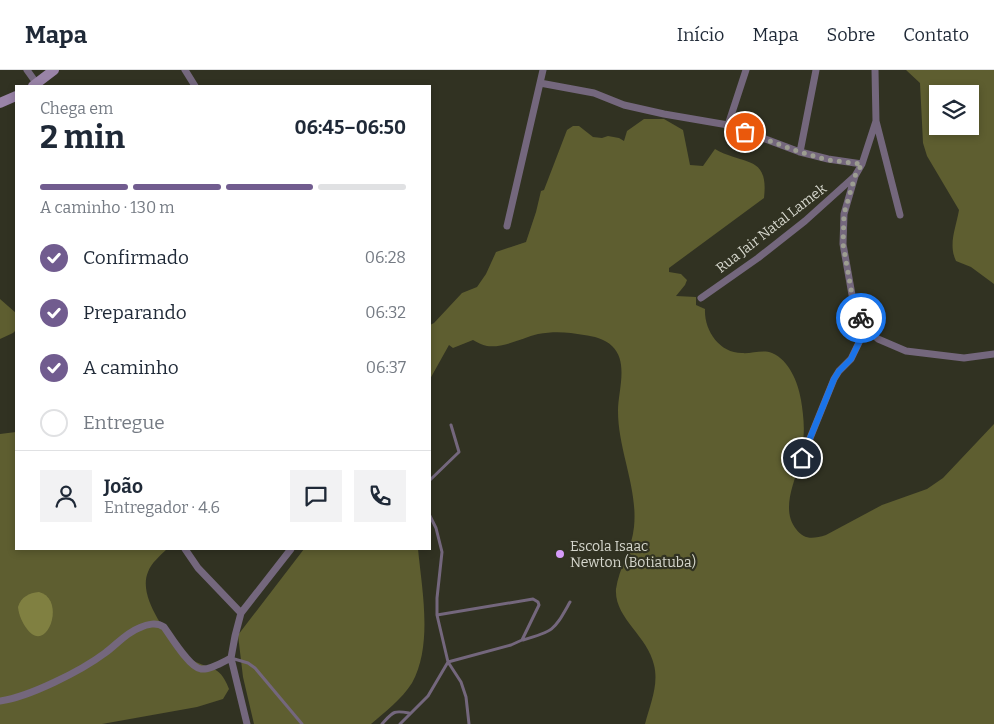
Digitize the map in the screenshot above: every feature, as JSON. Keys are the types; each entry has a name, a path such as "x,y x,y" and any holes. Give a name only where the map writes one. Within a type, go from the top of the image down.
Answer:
{"main road":[{"path":"35,85 54,70"},
{"path":"0,103 15,96"}],"street":[{"path":"27,70 35,85"},
{"path":"185,70 194,85"},
{"path":"506,226 543,70"},
{"path":"728,125 746,70"},
{"path":"800,152 816,70"},
{"path":"874,70 876,121 900,215"},
{"path":"540,83 594,93 624,104 664,114 728,125 800,152 828,160 862,164"},
{"path":"876,121 862,164 855,176 844,214 843,244 854,306 866,328 878,339 906,351 964,358 994,354"},
{"name":"Rua Jair Natal Lamek","path":"700,298 758,258 805,221 855,176"},
{"path":"802,458 834,379 851,359 866,328"},
{"path":"186,550 198,568 242,613"},
{"path":"247,724 231,658 242,613 290,550"},
{"path":"0,701 14,699 29,693 88,664 137,628 149,624 158,624 164,627 193,666 200,669 208,668 231,658"}],"lane":[{"path":"431,479 458,455 459,452 451,425"},
{"path":"431,518 436,528 442,552 437,615 448,662 461,682 466,697 469,724"},
{"path":"437,615 533,599 537,600 539,605 522,640"},
{"path":"400,724 432,691 448,662 545,634 556,627 570,602"},
{"path":"231,658 248,663 255,668 302,724"},
{"path":"382,724 397,710 410,713"}],"shaded area":[{"path":"906,70 994,70 994,284 971,267 956,261 953,242 959,210 927,156 923,143 920,83"},
{"path":"644,119 664,119 683,130 690,165 703,166 715,149 752,163 763,174 765,184 764,198 669,268 669,272 681,274 687,280 676,296 696,297 696,305 705,309 707,325 720,345 734,352 765,351 772,353 778,356 792,372 800,393 804,425 801,455 789,505 789,514 799,533 809,538 826,535 882,505 927,489 943,478 994,424 994,724 645,724 655,687 654,665 645,645 620,609 616,589 634,527 631,483 619,426 618,411 621,368 617,353 612,346 602,340 591,336 567,333 550,332 538,334 493,346 485,346 473,340 453,348 449,345 431,377 431,324 462,293 477,287 486,274 496,252 526,242 541,191 544,190 567,130 573,126 579,126 593,137 602,138 608,136 624,141 627,131"},
{"path":"0,299 15,312 15,331 0,339"},
{"path":"15,432 15,550 166,550 154,562 148,572 146,591 149,601 160,622 178,647 189,658 217,671 225,680 229,689 223,699 197,707 102,724 0,724 0,434"},
{"path":"303,550 418,550 424,635 418,668 412,683 403,694 371,724 254,724 243,677 238,635"},
{"path":"39,592 47,597 52,605 53,614 47,631 41,636 34,635 27,629 20,616 18,607 26,596"}],"way so far":[{"path":"745,132 828,160 862,164 855,176 844,214 843,244 854,306 861,318"}],"place":[{"name":"Escola Isaac Newton (Botiatuba)","path":"560,554"}],"route":[{"path":"802,458 834,379 851,359 866,328 861,318"}]}
